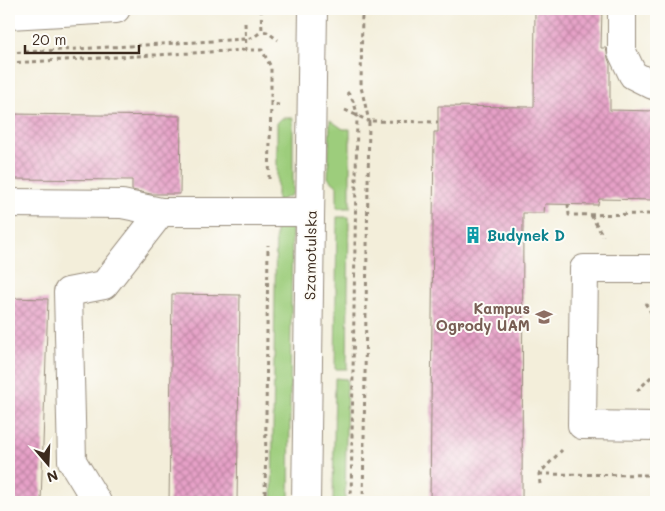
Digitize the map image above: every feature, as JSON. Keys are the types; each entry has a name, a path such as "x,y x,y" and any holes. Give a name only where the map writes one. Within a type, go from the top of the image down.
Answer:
{"street":[{"path":"9,14 116,9"},
{"name":"Szamotulska","path":"306,502 313,9"},
{"path":"622,9 622,52 634,75 656,85"},
{"path":"9,203 122,204 161,212 310,212"},
{"path":"97,502 72,460 68,292 104,285 161,212"},
{"path":"656,269 584,269 582,425 656,426"}],"path":[{"path":"261,9 262,23"},
{"path":"362,9 361,87 369,121 363,502"},
{"path":"245,23 246,50"},
{"path":"9,53 246,40 262,31"},
{"path":"9,63 262,50 272,67 265,502"},
{"path":"344,88 356,106 357,114 351,502"},
{"path":"271,104 286,105"},
{"path":"340,108 369,121 438,122"},
{"path":"568,204 569,215 656,214"},
{"path":"539,474 656,475"}],"green space":[{"path":"282,118 293,118 293,192 290,196 277,201 277,123"},
{"path":"330,120 343,129 350,129 350,208 337,208 337,186 328,178"},
{"path":"337,217 349,217 347,369 335,369"},
{"path":"276,221 291,225 292,228 289,502 272,502"},
{"path":"335,378 347,379 345,502 333,502"}],"building":[{"name":"Budynek D","path":"535,9 602,9 601,48 606,48 610,64 610,110 656,111 656,200 599,199 598,205 545,204 544,213 523,213 522,502 430,502 434,132 438,132 438,106 534,107"},
{"path":"9,114 181,116 180,194 151,194 132,190 132,180 9,179"},
{"path":"172,294 240,295 237,502 169,502"},
{"path":"10,298 48,299 41,502 9,502"}],"place":[{"name":"Budynek D","path":"473,235"},
{"name":"Kampus Ogrody UAM","path":"544,317"}]}
